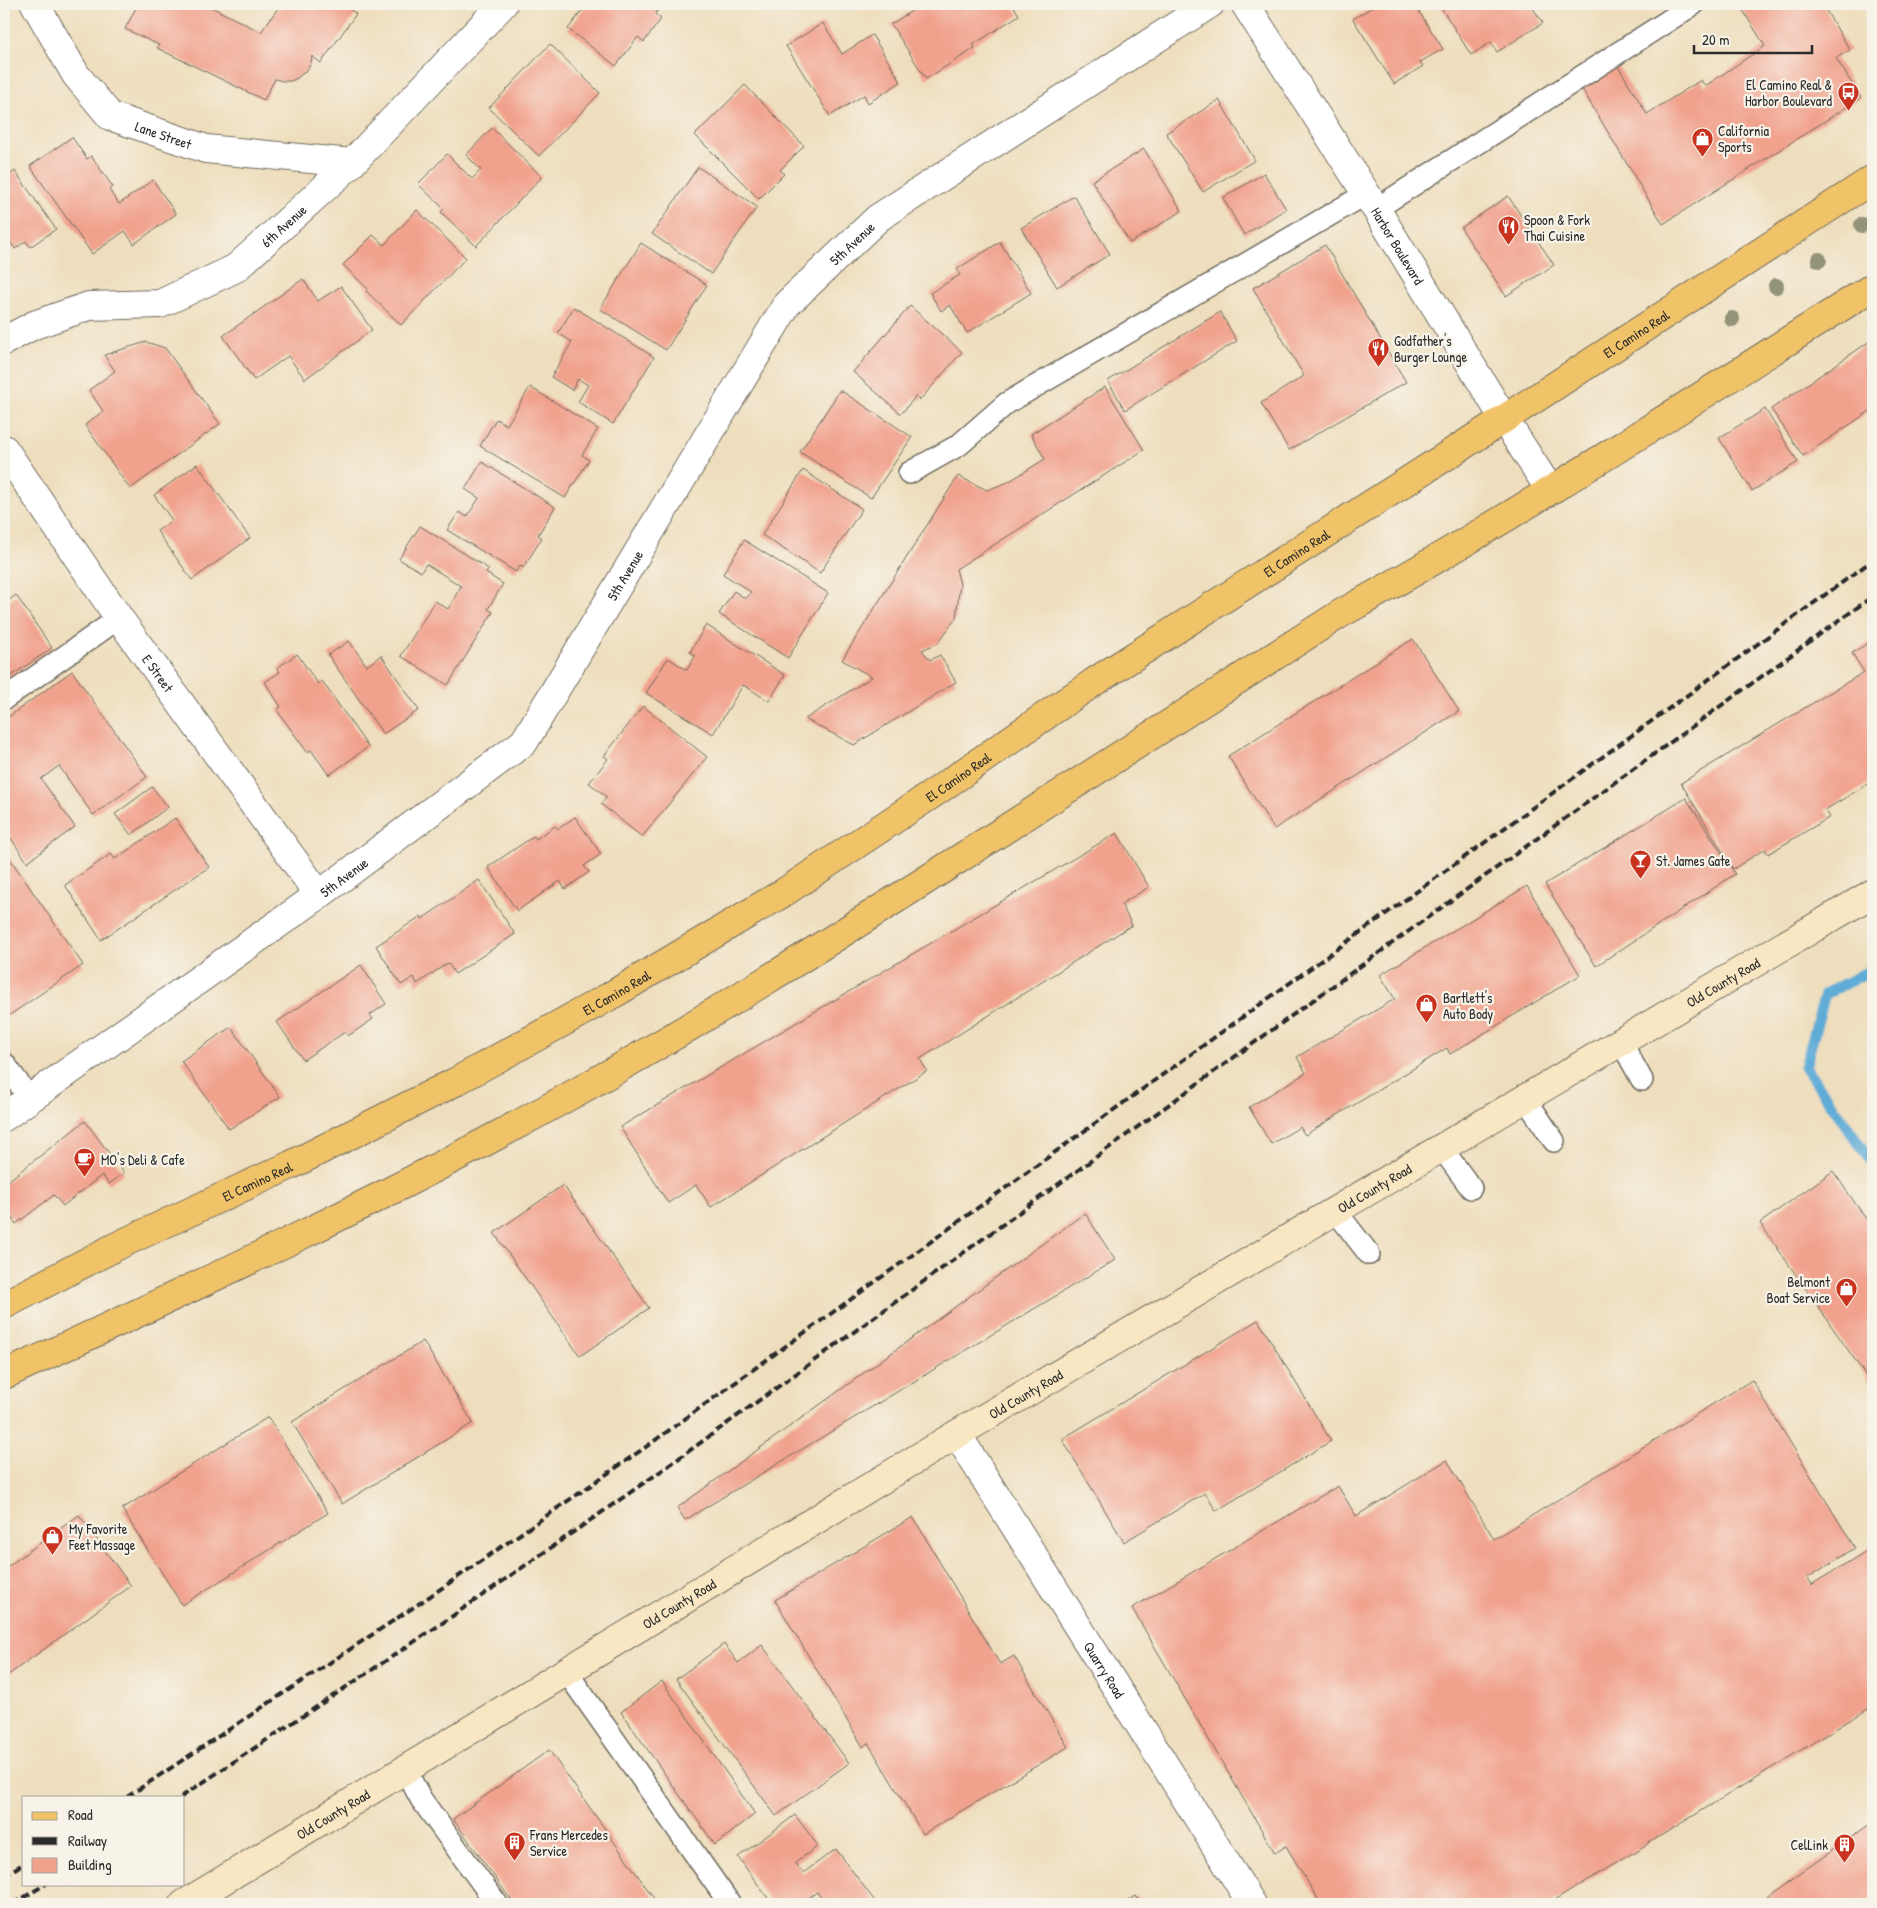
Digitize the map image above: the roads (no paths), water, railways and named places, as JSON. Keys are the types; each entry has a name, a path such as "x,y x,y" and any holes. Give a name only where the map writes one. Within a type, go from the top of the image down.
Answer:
{"main road":[{"name":"El Camino Real","path":"4,1305 121,1244 274,1173 464,1078 620,990 816,871 930,797 1094,682 1873,179"},
{"path":"4,1376 308,1233 583,1089 731,1002 877,911 1340,614 1402,580 1550,490 1873,287"},
{"name":"Old County Road","path":"184,1904 957,1434 1873,894"}],"street":[{"name":"Lane Street","path":"35,4 76,75 110,116 206,149 352,164"},
{"name":"6th Avenue","path":"4,341 34,325 89,306 160,304 236,268 352,164 503,4"},
{"name":"5th Avenue","path":"4,1117 319,895 524,742 787,304 878,218 1210,4"},
{"name":"Harbor Boulevard","path":"1245,4 1550,490"},
{"name":"E Street","path":"4,449 119,618 319,895"},
{"name":"Quarry Road","path":"957,1434 1252,1904"}],"lane":[{"path":"909,473 959,445 1007,403 1371,202 1694,4"},
{"path":"4,699 119,618"},
{"path":"1621,1042 1642,1080"},
{"path":"4,1063 30,1099"},
{"path":"1525,1098 1554,1141"},
{"path":"1441,1147 1471,1188"},
{"path":"1336,1210 1369,1254"},
{"path":"566,1670 730,1904"},
{"path":"405,1769 420,1799 497,1904"}],"waterway":[{"path":"1873,969 1825,994 1805,1067 1873,1163"}],"railway":[{"path":"129,1796 426,1599 643,1449 1462,859 1873,560"},
{"path":"183,1796 441,1624 664,1469 1873,596"},
{"path":"4,1876 22,1864"},
{"path":"13,1904 43,1886"}],"place":[{"name":"El Camino Real & Harbor Boulevard","path":"1848,111"},
{"name":"California Sports","path":"1702,157"},
{"name":"Spoon & Fork Thai Cuisine","path":"1508,246"},
{"name":"Godfather's Burger Lounge","path":"1378,367"},
{"name":"St. James Gate","path":"1640,879"},
{"name":"Bartlett's Auto Body","path":"1427,1024"},
{"name":"MO's Deli & Cafe","path":"85,1178"},
{"name":"Belmont Boat Service","path":"1846,1308"},
{"name":"My Favorite Feet Massage","path":"53,1555"},
{"name":"Frans Mercedes Service","path":"514,1861"},
{"name":"CelLink","path":"1844,1863"}]}
